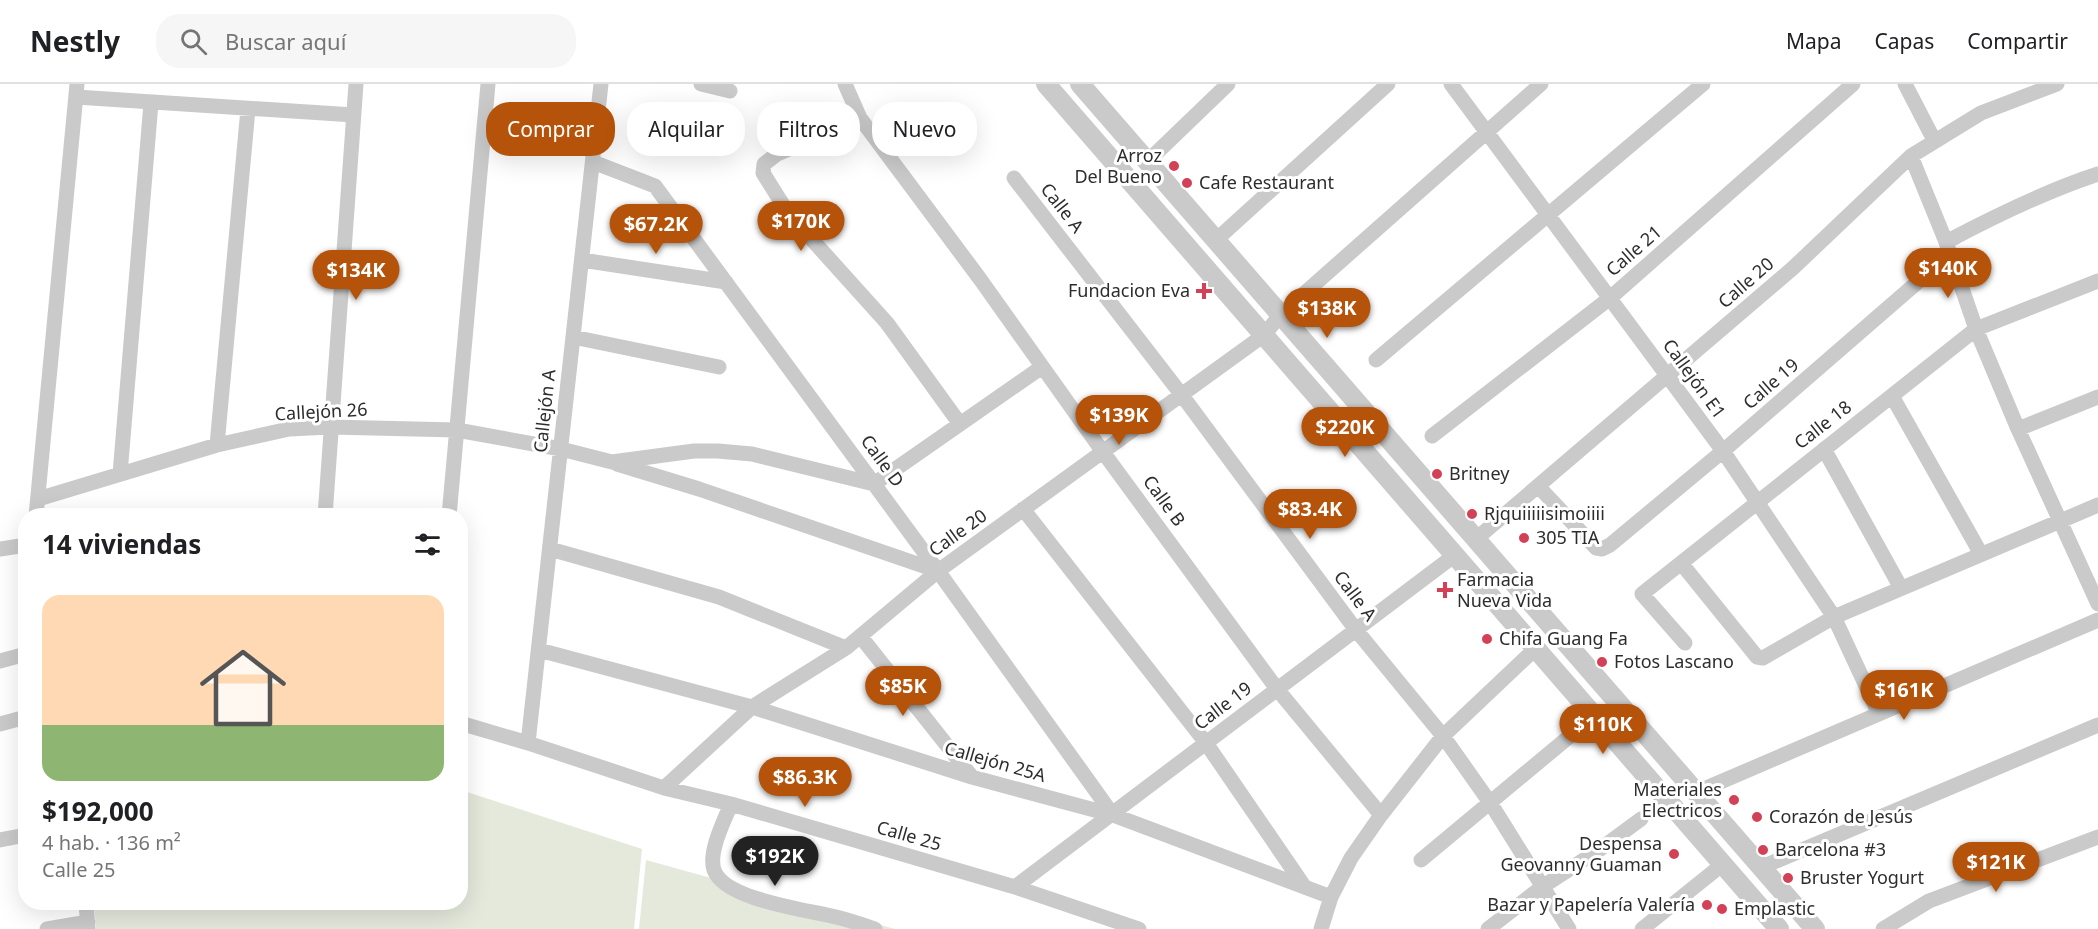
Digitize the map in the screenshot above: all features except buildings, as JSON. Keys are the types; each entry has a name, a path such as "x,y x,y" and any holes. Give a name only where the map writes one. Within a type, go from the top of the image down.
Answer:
{"street":[{"path":"325,508 356,84"},
{"path":"450,508 488,84"},
{"name":"Callejón A","path":"528,743 601,84"},
{"path":"701,84 730,91"},
{"name":"Calle B","path":"845,84 853,102"},
{"path":"1046,84 1779,929"},
{"path":"1148,161 1228,84"},
{"path":"1216,240 1388,84"},
{"name":"Callejón E1","path":"1451,84 1723,451 1834,617 1879,714"},
{"name":"Calle 20","path":"664,788 752,707 846,648 938,571 1264,335 1285,310 1541,84"},
{"path":"1376,360 1703,84"},
{"name":"Calle 21","path":"1432,436 1610,298 1853,84"},
{"path":"1905,84 1934,140"},
{"name":"Calle 20","path":"1476,539 1793,268 1911,156 1981,113 2057,84"},
{"path":"1083,85 1251,280 1285,310 1375,422 1815,929"},
{"path":"37,508 76,91 151,103 354,115"},
{"path":"120,474 151,103"},
{"path":"216,445 248,109"},
{"name":"Calle B","path":"860,118 1277,689 1382,815"},
{"path":"774,156 764,164 763,173 788,213 887,323 960,424"},
{"path":"1911,156 1948,248 1976,328 2018,429 2098,604"},
{"name":"Calle D","path":"593,162 655,186 938,571 1113,815"},
{"name":"Calle 19","path":"1538,486 1596,548 1602,549 1610,545 1723,451 1948,248 1987,221 2098,174"},
{"name":"Calle A","path":"1014,178 1181,394 1356,630 1443,736 1491,804 1569,929"},
{"path":"582,260 726,282"},
{"path":"1206,267 1224,275 1238,290 1251,280"},
{"name":"Calle 18","path":"1685,643 1642,594 1976,328 2098,281"},
{"path":"573,337 719,367"},
{"path":"874,484 1042,367"},
{"path":"1892,396 1981,554"},
{"path":"2018,429 2098,397"},
{"path":"1338,422 1351,412 1356,413 1366,422 1375,422"},
{"name":"Callejón 26","path":"38,499 216,445 289,429 330,427 457,430 561,449 612,462 699,489 938,571"},
{"path":"1824,449 1902,588"},
{"name":"Callejón 26","path":"612,462 694,451 718,451 752,454 874,484"},
{"path":"1682,563 1757,657 1763,658 1834,617 2098,505"},
{"path":"1023,509 1206,743 1304,886"},
{"path":"2,544 18,545"},
{"path":"550,549 719,597 846,648"},
{"name":"Calle 19","path":"1015,887 1455,555"},
{"path":"1697,792 2098,620"},
{"path":"861,637 972,777"},
{"path":"1321,929 1331,897 1351,858 1382,815 1443,736 1536,648"},
{"name":"Callejón 25A","path":"539,650 752,707 972,777 1113,815 1331,897"},
{"path":"0,661 18,656"},
{"path":"1421,860 1594,716"},
{"path":"0,724 18,719"},
{"name":"Calle 25","path":"468,725 664,788 730,804 1015,887 1139,929"},
{"path":"1762,867 2098,725"},
{"path":"730,804 714,848 714,870 725,885 764,902 839,918 875,929"},
{"path":"1488,929 1542,887 1641,819"},
{"path":"0,840 18,837"},
{"path":"1883,929 1929,901 2098,837"},
{"path":"1642,929 1723,864"},
{"path":"47,929 88,925 87,910"}],"shaded area":[{"path":"468,792 642,849 634,929 96,929 95,910 468,910"},
{"path":"646,860 895,929 639,929"}],"place":[{"name":"Arroz Del Bueno","path":"1174,166"},
{"name":"Cafe Restaurant","path":"1187,183"},
{"name":"Fundacion Eva","path":"1204,291"},
{"name":"Britney","path":"1437,474"},
{"name":"Rjquiiiiisimoiiii","path":"1472,514"},
{"name":"305 TIA","path":"1524,538"},
{"name":"Farmacia Nueva Vida","path":"1445,590"},
{"name":"Chifa Guang Fa","path":"1487,639"},
{"name":"Fotos Lascano","path":"1602,662"},
{"name":"Materiales Electricos","path":"1734,800"},
{"name":"Corazón de Jesús","path":"1757,817"},
{"name":"Barcelona #3","path":"1763,850"},
{"name":"Despensa Geovanny Guaman","path":"1674,854"},
{"name":"Bruster Yogurt","path":"1788,878"},
{"name":"Bazar y Papelería Valería","path":"1707,905"},
{"name":"Emplastic","path":"1722,909"}]}
